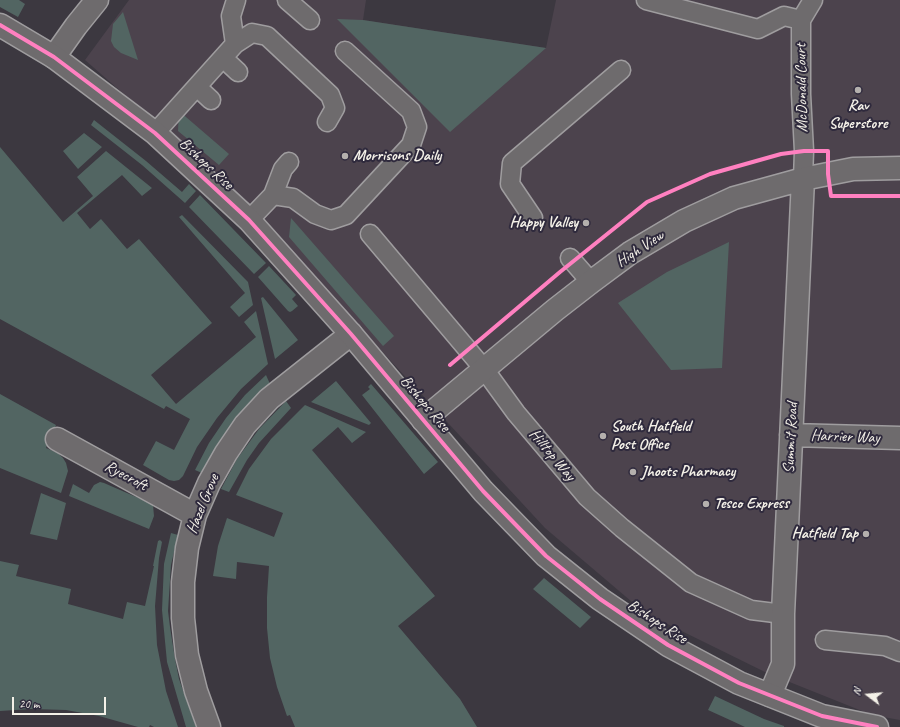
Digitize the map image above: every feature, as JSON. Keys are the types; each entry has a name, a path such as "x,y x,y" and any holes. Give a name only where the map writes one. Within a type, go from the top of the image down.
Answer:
{"street":[{"path":"54,57 97,0"},
{"name":"Bishops Rise","path":"0,25 54,57 155,133 249,220 351,334 488,497 546,556 600,599 668,645 739,683 822,716 877,727"},
{"name":"High View","path":"424,420 555,310 591,282 630,253 684,221 734,198 803,179 853,169 900,168"},
{"name":"Summit Road","path":"770,695 783,664 783,614 803,179"},
{"name":"Hazel Grove","path":"209,727 194,684 187,655 183,618 183,582 187,548 195,515 209,483 245,425 269,399 351,334"},
{"name":"Harrier Way","path":"791,435 900,438"},
{"name":"Ryecroft","path":"57,439 195,515"}],"lane":[{"path":"235,44 231,16 236,0"},
{"path":"287,0 310,20"},
{"path":"646,0 758,29 784,16 801,20 813,0"},
{"name":"McDonald Court","path":"801,20 801,94 804,151 803,179"},
{"path":"155,133 235,44 252,33 267,36 330,95 335,108 327,122"},
{"path":"273,195 293,198 315,214 331,220 346,215 411,145 417,127 411,112 345,51"},
{"path":"223,58 238,72"},
{"path":"533,218 510,184 512,163 621,70"},
{"path":"197,87 211,100"},
{"path":"249,220 273,195 282,164"},
{"name":"Hilltop Way","path":"370,234 484,370 516,413 587,497 622,528 691,583 751,610 783,614"},
{"path":"570,258 591,282"},
{"path":"825,640 884,646 900,652"}],"shaded area":[{"path":"0,0 19,0 25,4 18,17 0,7"},
{"path":"129,0 366,0 363,20 546,48 556,0 900,0 900,720 872,715 767,673 645,613 545,528 232,189 85,60"},
{"path":"123,12 138,60 121,53 114,47 111,41 113,24"},
{"path":"337,19 363,20 546,48 450,132"},
{"path":"179,111 229,154 219,165 178,131"},
{"path":"94,120 182,192 189,184 196,191 185,203 142,165 91,125"},
{"path":"84,133 102,147 78,169 63,151"},
{"path":"0,147 63,222 93,196 77,177 106,151 152,188 142,196 122,175 77,213 90,229 101,219 127,249 139,239 212,323 151,375 176,404 256,337 244,322 256,311 268,364 241,389 217,418 197,447 183,476 179,480 169,480 143,465 156,441 174,450 190,419 166,406 164,409 0,319"},
{"path":"200,195 266,263 254,274 189,207"},
{"path":"182,215 248,282 253,305 239,317 230,307 245,293 179,217"},
{"path":"291,218 394,336 383,346 289,237"},
{"path":"729,242 722,368 671,370 618,303 667,272"},
{"path":"269,266 296,295 292,299 298,306 290,312 258,277"},
{"path":"263,297 298,340 275,359 261,298"},
{"path":"266,375 270,384 251,402 235,422 217,447 202,473 195,470 209,443 226,418 245,395"},
{"path":"336,381 371,423 369,425 311,402"},
{"path":"371,384 438,462 424,474 362,395 370,389 368,387"},
{"path":"0,394 56,425 46,448 58,453 66,463 68,471 61,493 0,468"},
{"path":"286,401 291,408 259,443 247,460 229,492 221,489 237,459 259,429"},
{"path":"305,405 366,432 352,443 338,427 312,450 435,596 398,626 460,699 477,727 295,727 290,715 287,716 277,687 270,658 267,628 269,566 237,562 236,579 213,576 218,546 227,518 274,537 283,513 236,495 249,469 271,439"},
{"path":"100,482 153,505 154,516 149,529 69,496 73,484 89,493 94,485"},
{"path":"41,493 66,503 57,540 30,534"},
{"path":"171,533 178,535 171,565 168,611 170,627 179,679 196,727 186,727 167,662 162,610 164,564"},
{"path":"160,540 162,542 159,558 155,606 157,645 166,691 178,727 154,727 150,725 149,727 138,727 99,716 66,710 31,709 0,711 0,561 19,565 16,576 71,589 68,604 123,619 127,602 145,606 158,541"},
{"path":"544,578 591,617 580,628 533,589"},
{"path":"715,696 784,727 745,727 708,710"}],"cycle path":[{"path":"0,25 54,57 155,133 249,220 351,334 483,491 546,556 600,599 668,645 739,683 822,716 877,727"},
{"path":"450,365 560,272 647,202 710,174 781,154 804,151 828,151 828,174 831,196 900,196"}],"place":[{"name":"Rav Superstore","path":"858,90"},
{"name":"Morrisons Daily","path":"345,156"},
{"name":"Happy Valley","path":"586,223"},
{"name":"South Hatfield Post Office","path":"603,436"},
{"name":"Jhoots Pharmacy","path":"633,472"},
{"name":"Tesco Express","path":"706,504"},
{"name":"Hatfield Tap","path":"866,534"}]}
